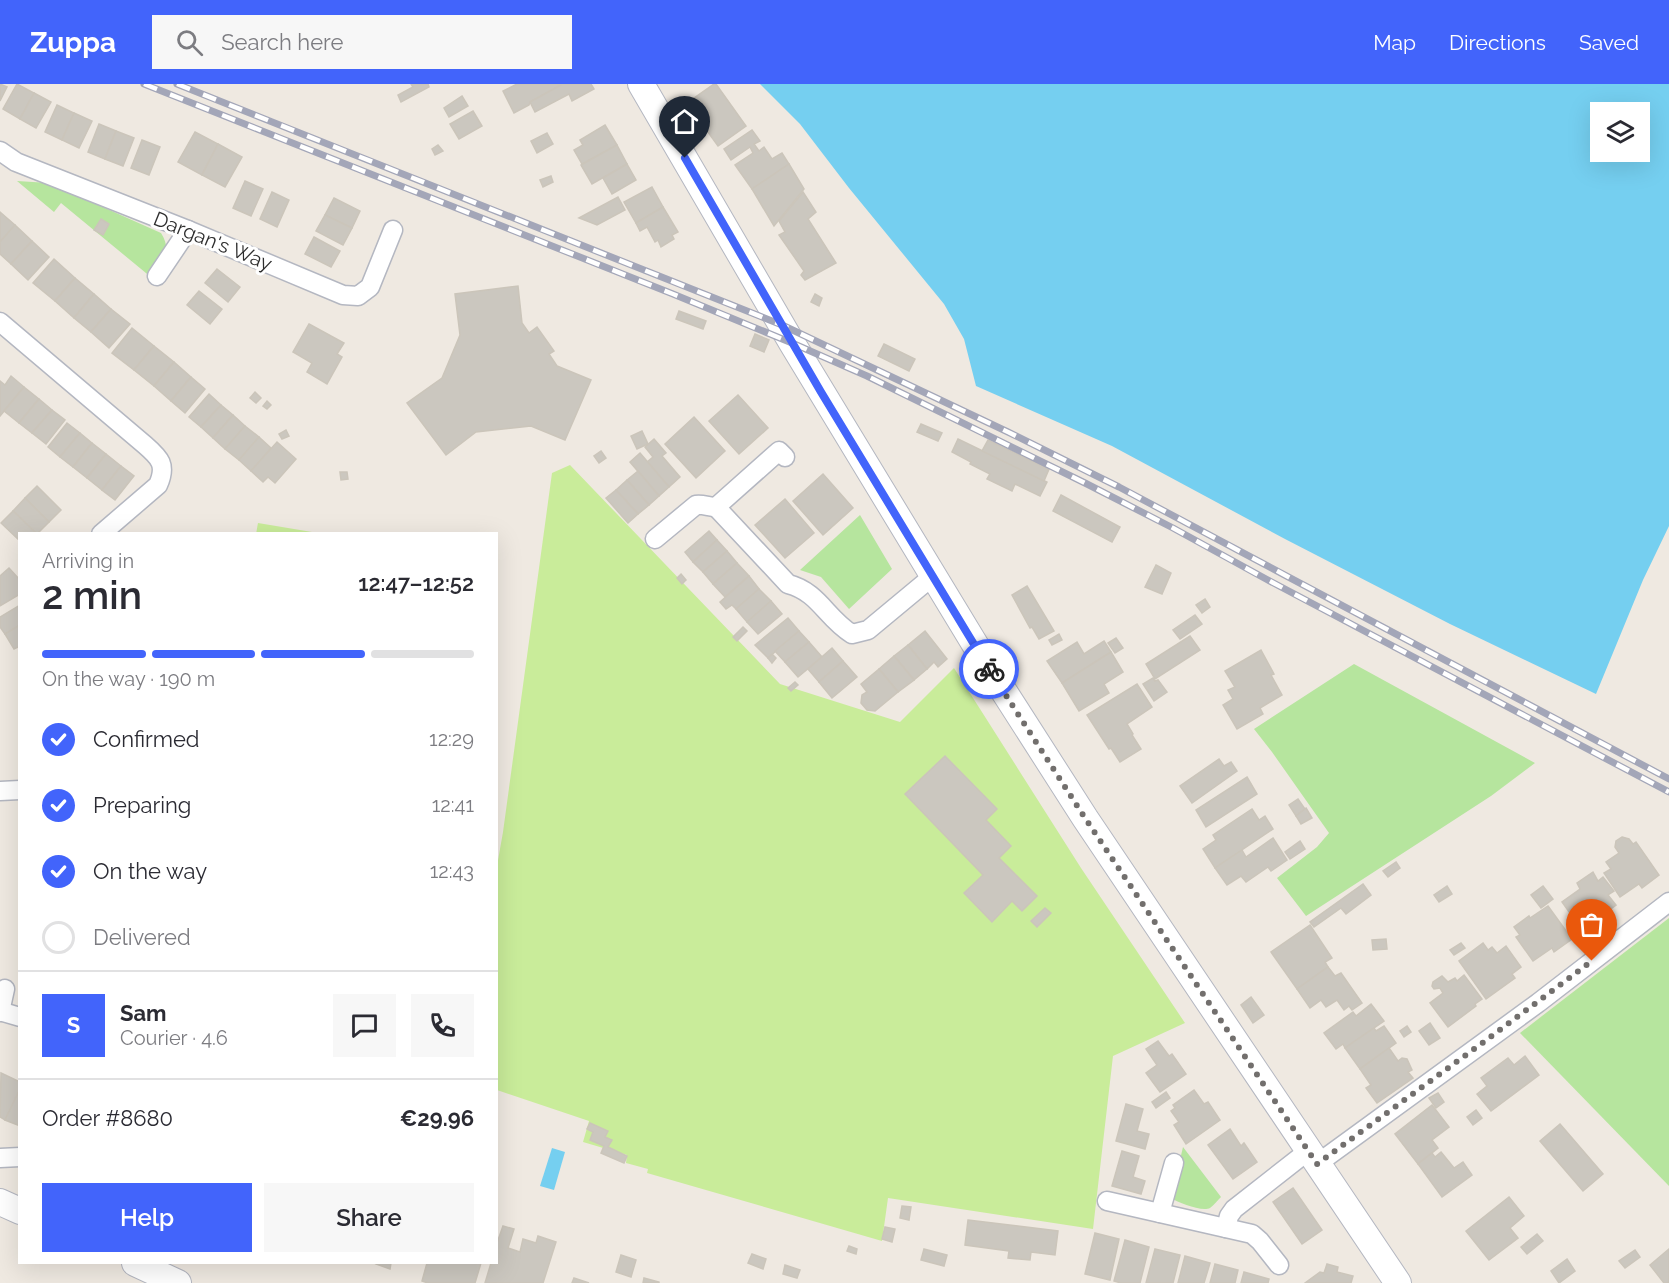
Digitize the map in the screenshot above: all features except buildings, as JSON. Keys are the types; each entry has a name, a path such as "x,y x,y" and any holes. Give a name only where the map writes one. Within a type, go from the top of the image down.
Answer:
{"main road":[{"path":"641,84 792,343 996,679 1073,801 1398,1283"},
{"path":"0,1202 18,1210"},
{"path":"137,1264 177,1283"}],"street":[{"name":"Dargan's Way","path":"0,151 16,162 188,230 343,295 358,296 370,287 393,230"},
{"path":"157,276 188,230"},
{"path":"0,322 157,455 163,475 158,485 103,532"},
{"path":"655,539 696,505 716,507 779,451 785,457"},
{"path":"716,507 788,584 800,587 810,594 843,629 852,634 868,630 933,576"},
{"path":"0,791 18,790"},
{"path":"1226,1228 1229,1216 1234,1209 1529,1009 1669,902"},
{"path":"5,989 0,1012 18,1016"},
{"path":"0,1158 18,1157"},
{"path":"1160,1213 1174,1163"},
{"path":"1107,1201 1251,1234 1260,1241 1279,1265"}],"green space":[{"path":"17,181 49,183 161,233 166,246 165,257 152,278 61,203 54,212"},
{"path":"570,465 780,684 900,722 954,668 1081,868 1185,1023 1113,1056 1093,1229 888,1198 882,1241 647,1173 648,1169 626,1163 627,1155 583,1142 589,1121 498,1090 498,860 552,473"},
{"path":"860,515 892,569 849,609 821,577 800,570"},
{"path":"258,523 312,532 256,532"},
{"path":"1354,664 1535,763 1491,796 1306,916 1277,878 1317,847 1329,833 1254,729"},
{"path":"1669,918 1669,1186 1520,1033"},
{"path":"1183,1147 1221,1197 1210,1208 1196,1208 1171,1198"}],"water":[{"path":"760,84 1669,84 1669,526 1643,580 1596,694 1450,624 1112,446 976,386 964,339 944,304 800,124"},
{"path":"552,1148 565,1152 554,1190 540,1186"}],"railway":[{"path":"144,84 673,294 867,376 1173,528 1669,792"},
{"path":"177,84 782,325 1119,487 1669,779"}],"way so far":[{"path":"989,669 1085,818 1317,1164 1592,961"}],"route":[{"path":"685,158 821,392 989,669"}]}
